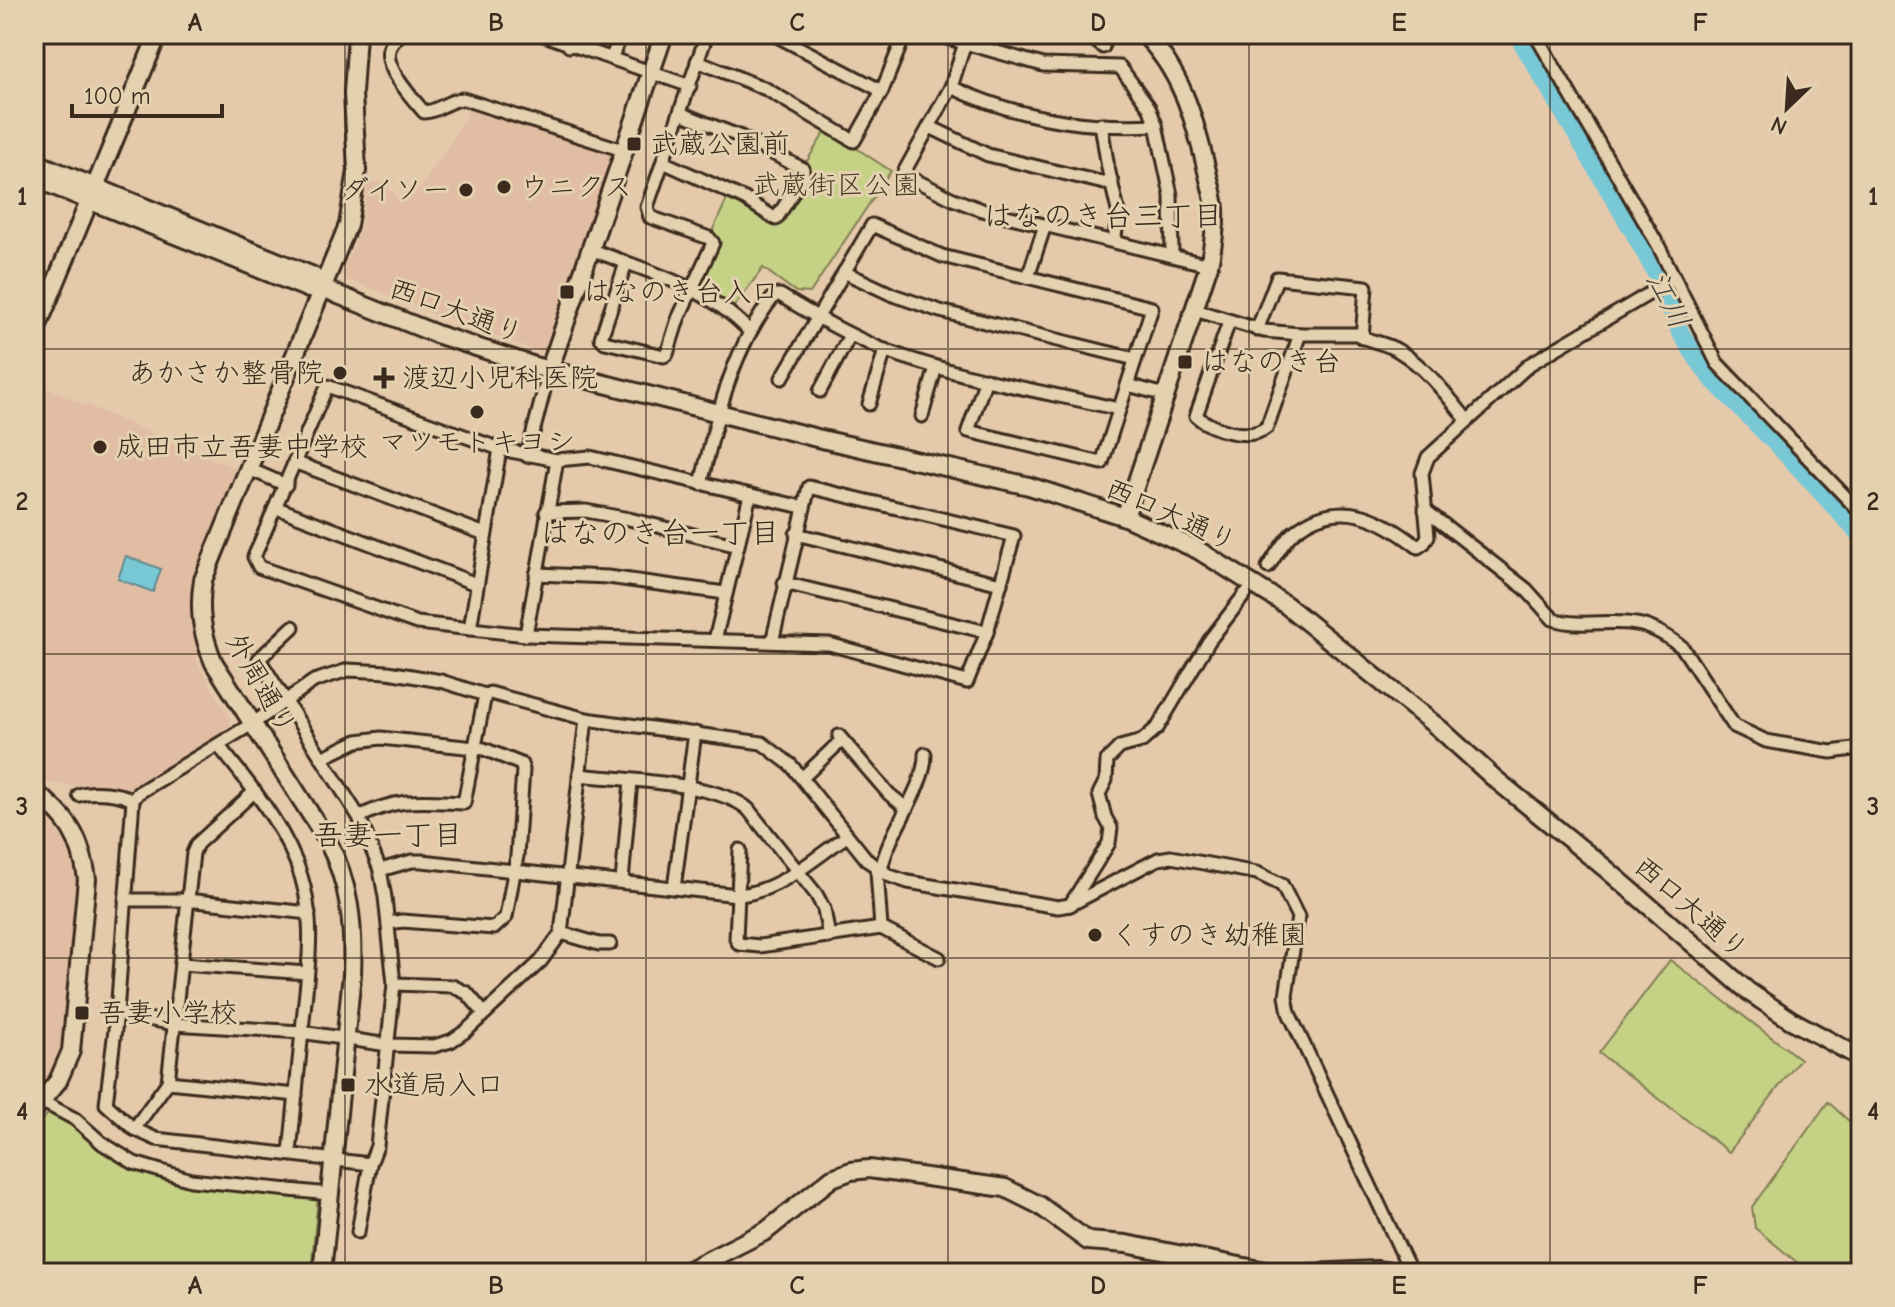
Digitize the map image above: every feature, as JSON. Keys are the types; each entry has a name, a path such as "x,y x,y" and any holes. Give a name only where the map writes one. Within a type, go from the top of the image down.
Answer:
{"street":[{"path":"34,335 158,34"},
{"name":"外周通り","path":"322,1273 353,944 349,902 344,879 327,840 222,678 208,650 200,605 203,580 344,239 356,189 353,93 357,34"},
{"path":"400,34 389,47 388,55 401,86 424,112 432,112 450,100 463,99 623,150"},
{"path":"541,34 571,40 690,86"},
{"path":"612,57 621,34"},
{"path":"527,456 549,371 664,34"},
{"path":"626,263 601,338 605,342 664,356 713,243 709,238 650,217 647,213 707,34"},
{"path":"773,34 882,91"},
{"path":"697,61 766,89 854,141 882,91 905,34"},
{"path":"1087,34 1103,47"},
{"path":"1125,517 1195,310 1214,241 1215,205 1193,116 1172,70 1144,34"},
{"path":"1535,34 1658,245 1717,363 1861,513"},
{"path":"939,35 1043,65 1120,67 1149,107 1156,125 1171,195 1172,256"},
{"path":"965,43 951,87 903,174 982,210 1209,265"},
{"path":"951,87 976,99 1073,123 1156,125"},
{"path":"663,162 745,199 776,219 803,177 803,169 776,154 680,113"},
{"path":"1101,124 1119,215 1114,240"},
{"path":"930,127 988,155 1104,183 1112,182"},
{"name":"西口大通り","path":"34,162 92,193 309,289 323,287 432,332 549,371 1029,486 1125,517 1198,550 1286,605 1440,729 1717,967 1791,1020 1861,1058"},
{"name":"西口大通り","path":"34,178 92,193"},
{"path":"782,378 872,225 942,256 1152,308 1102,463 968,431 986,379"},
{"path":"1028,277 1045,225"},
{"path":"590,249 707,295 731,312 750,332"},
{"path":"844,272 893,295 940,311 1135,359"},
{"path":"1257,330 1277,278 1366,287 1362,338"},
{"path":"1268,567 1293,532 1330,514 1369,517 1386,523 1418,547 1424,543 1428,536 1422,473 1428,457 1530,364 1674,279"},
{"path":"701,484 728,378 750,332 775,295 850,335 936,367 1119,409"},
{"path":"1195,310 1257,330 1357,334 1383,342 1413,360 1435,380 1467,420"},
{"path":"1229,322 1196,416 1227,431 1262,431 1267,427 1300,334"},
{"path":"820,391 850,335"},
{"path":"869,404 885,350"},
{"path":"922,416 936,367"},
{"path":"1128,385 1165,395"},
{"path":"772,642 809,487 1014,536 987,632 967,682 829,644 526,635 417,623 259,567 254,557 327,386 527,456 557,460 590,457 802,507"},
{"path":"470,629 500,449"},
{"path":"526,635 557,460"},
{"path":"294,462 485,534"},
{"path":"249,469 286,485"},
{"path":"715,640 750,495"},
{"path":"277,508 476,584"},
{"path":"1425,510 1526,589 1553,619 1639,624 1672,639 1682,647 1734,726 1766,741 1831,752 1861,748"},
{"path":"546,512 586,511 738,546"},
{"path":"796,534 1001,584"},
{"path":"536,574 608,577 725,593"},
{"path":"784,583 987,632"},
{"path":"1070,905 1109,843 1111,828 1099,794 1106,780 1107,760 1120,747 1142,741 1158,727 1209,641 1245,594"},
{"path":"293,627 259,659 359,817 380,870 389,923 394,984 388,1045 377,1146 370,1164 358,1232"},
{"path":"370,1164 156,1139 134,1129 106,1104 117,1013 133,800 138,793 287,702 314,681 348,670 417,676 586,719 762,743 782,756 802,778 868,861 908,882 1058,907 1070,905 1158,859 1171,857 1257,873 1282,885 1298,917 1286,996 1289,1013 1407,1264 1406,1273"},
{"path":"359,817 406,800 464,803 485,695"},
{"path":"117,1013 174,1024 301,1032 388,1045 443,1045 466,1031 541,961 561,933 586,719"},
{"path":"674,888 695,733"},
{"path":"322,758 344,746 369,738 484,749 517,762 523,770 509,912 498,926 389,923"},
{"path":"802,778 841,738 889,794 905,807"},
{"path":"218,745 255,791 285,838 297,864 309,913 311,952 290,1153"},
{"path":"881,928 877,871 881,870 884,851 923,773 925,754"},
{"path":"579,775 686,786 720,793 743,805 821,902 829,937"},
{"path":"622,881 631,781"},
{"path":"134,1129 168,1082 193,853 197,844 255,791"},
{"path":"34,792 69,823 84,858 87,879 71,1051 58,1081 38,1106 75,1119 102,1143 134,1163 191,1180 329,1194"},
{"path":"79,795 126,796 133,800"},
{"path":"380,870 422,861 738,895 766,890 847,836"},
{"path":"740,850 736,939 739,944 760,946 881,928 939,958"},
{"path":"125,900 186,900 309,913"},
{"path":"561,933 599,944 610,944"},
{"path":"181,964 307,973"},
{"path":"394,984 452,986 467,993 484,1013"},
{"path":"168,1082 296,1095"},
{"path":"683,1273 766,1231 839,1174 869,1169 1005,1188 1039,1205 1088,1241 1126,1244 1276,1273"},
{"path":"1309,1273 1391,1270 1398,1273"}],"shaded area":[{"path":"470,104 610,151 614,155 546,350 542,353 442,317 345,278 342,273 361,229 368,181 381,182 398,198 405,200 423,185 466,117"},
{"path":"34,383 241,471 195,578 191,614 198,664 230,718 230,733 137,791 39,782 34,779"},
{"path":"51,824 66,841 75,862 77,889 61,1050 49,1079 34,1095 34,840"}],"green space":[{"name":"武蔵街区公園","path":"827,129 891,171 810,293 796,292 763,268 733,308 690,279 728,197 732,194 771,218"},
{"path":"1670,960 1800,1059 1729,1152 1599,1053"},
{"path":"1828,1102 1861,1132 1861,1273 1810,1273 1755,1228 1752,1207"},
{"path":"51,1112 131,1167 167,1180 318,1196 311,1273 34,1273 34,1126"}],"water":[{"path":"126,556 161,569 153,592 118,579"}],"waterway":[{"name":"江川","path":"1517,34 1633,231 1660,281 1680,332 1696,357 1714,381 1861,536"}],"place":[{"name":"武蔵公園前","path":"634,144"},
{"name":"ウニクス","path":"504,187"},
{"name":"ダイソー","path":"466,190"},
{"name":"はなのき台入口","path":"567,292"},
{"name":"はなのき台","path":"1185,362"},
{"name":"あかさか整骨院","path":"340,373"},
{"name":"渡辺小児科医院","path":"384,378"},
{"name":"マツモトキヨシ","path":"477,412"},
{"name":"成田市立吾妻中学校","path":"100,447"},
{"name":"くすのき幼稚園","path":"1095,935"},
{"name":"吾妻小学校","path":"82,1013"},
{"name":"水道局入口","path":"348,1085"}],"district":[{"name":"はなのき台三丁目","path":"1103,216"},
{"name":"はなのき台一丁目","path":"660,533"},
{"name":"吾妻一丁目","path":"388,835"}]}
